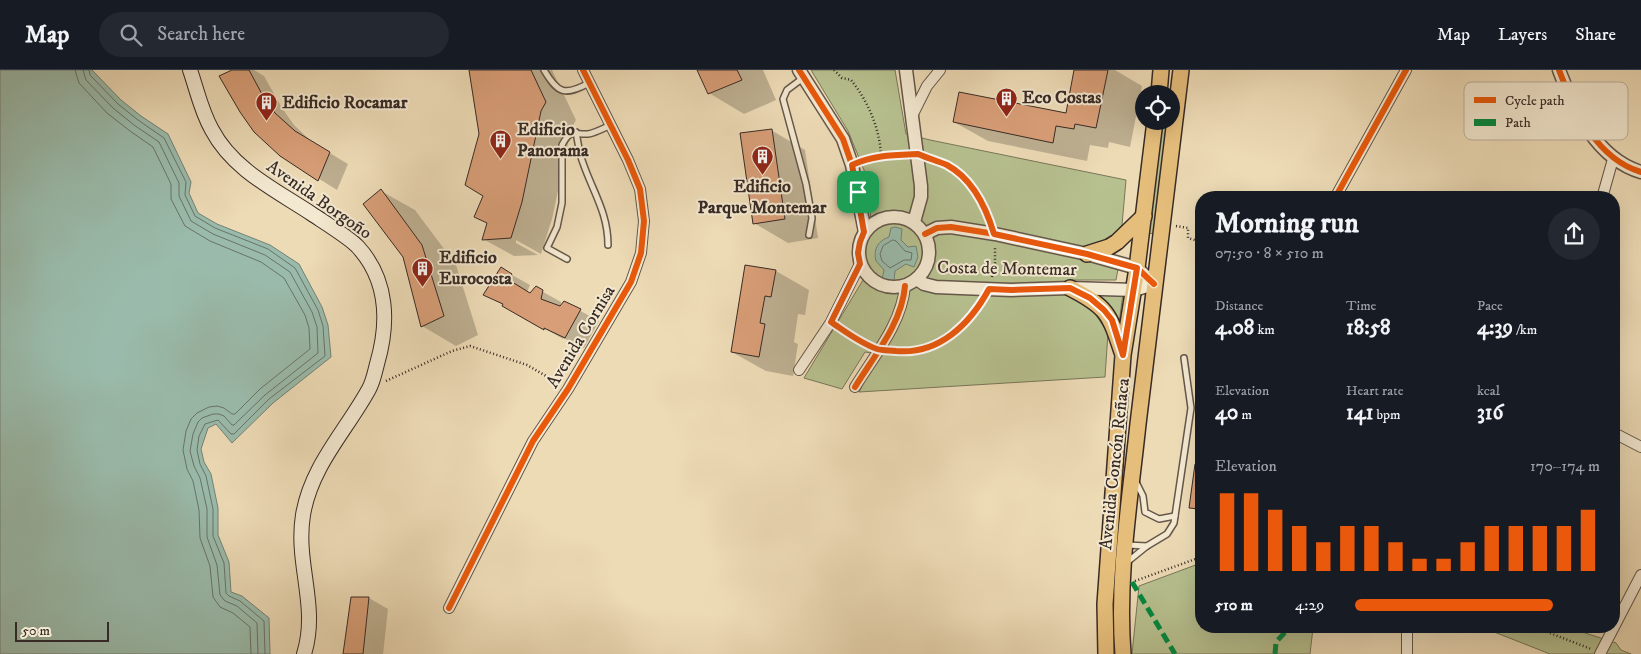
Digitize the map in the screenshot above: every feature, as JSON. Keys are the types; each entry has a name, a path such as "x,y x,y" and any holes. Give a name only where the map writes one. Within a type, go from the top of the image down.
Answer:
{"main road":[{"name":"Avenida Borgoño","path":"190,70 206,118 216,138 230,155 251,174 357,245 370,263 380,284 383,296 385,309 384,335 370,388 320,465 306,501 300,546 308,590 310,622 304,654"},
{"path":"1160,85 1162,70"},
{"name":"Avenida Concón Reñaca","path":"1106,654 1105,604 1117,537 1133,475 1154,284 1181,70"},
{"name":"Avenida Concón Reñaca","path":"1123,654 1120,620 1124,565 1117,537 1123,355 1134,290 1154,130"},
{"path":"1087,254 1117,242 1144,216"},
{"path":"1070,288 1090,298 1112,320 1123,355"}],"street":[{"name":"Avenida Cornisa","path":"449,608 533,441 568,388 631,282 637,268 644,237 643,205 635,174 583,70"},
{"path":"906,70 918,154 921,197 914,222"},
{"path":"913,114 927,86 940,70"},
{"path":"1339,191 1406,70"},
{"path":"1559,70 1564,82"},
{"path":"801,74 843,139 852,165 864,232"},
{"path":"1598,140 1613,159 1632,170 1641,172"},
{"path":"1604,191 1613,159"},
{"path":"893,216 914,222 925,234 928,243 929,258 924,272 905,286 894,288 883,286 870,278 860,264 858,253 864,232 882,218 893,216"},
{"name":"Costa de Montemar","path":"925,234 938,228 951,227 994,234 1087,254 1137,268 1154,284"},
{"path":"799,370 831,322 860,264"},
{"name":"Costa de Montemar","path":"917,279 924,284 936,287 1012,290 1070,288 1134,290 1154,284"},
{"path":"855,387 879,349 901,308 905,286"},
{"path":"1620,436 1641,447"},
{"path":"1620,615 1641,575"},
{"path":"1407,633 1407,654"},
{"path":"1600,653 1611,633"}],"lane":[{"path":"544,70 553,86 565,91 576,90 590,82"},
{"path":"801,74 787,90 783,99 806,184 812,218 809,235"},
{"path":"567,259 546,248 557,227 562,203 562,145 566,136 576,132 590,134 610,125"},
{"path":"576,132 582,162 604,212 608,232 608,245"},
{"path":"1124,565 1147,546 1167,534 1174,523 1191,408 1184,358"},
{"path":"1133,475 1143,496 1146,512 1159,518 1175,516"},
{"path":"1117,537 1147,546"}],"path":[{"path":"834,70 842,78 851,80 859,89 875,123 881,156"},
{"path":"831,322 856,339 879,349 910,352 929,347 947,338 968,321 976,311 989,289 995,263 994,234 982,202 967,182 948,166 918,154 881,156 866,159 852,165"},
{"path":"1168,225 1188,228 1188,238 1195,240"},
{"path":"379,384 452,351 470,346 527,365 551,379"},
{"path":"1122,585 1195,558"},
{"path":"1550,633 1600,653"}],"green space":[{"path":"811,70 895,70 906,134 1126,180 1122,225 1090,261 1118,269 1116,280 1072,280 1108,333 1105,377 859,392 879,354 865,352 842,389 804,378 863,280 862,247 871,232 870,203 864,170 848,131"},
{"path":"1161,130 1167,130 1154,234 1148,233"},
{"path":"1095,293 1123,294 1119,323 1109,306"},
{"path":"1195,565 1195,633 1312,633 1310,654 1132,654 1139,586"},
{"path":"1497,633 1585,633 1616,643 1621,650 1631,654 1550,654"}],"water":[{"path":"0,70 92,70 121,100 168,134 191,182 189,193 198,213 217,224 270,245 299,264 322,307 328,325 331,357 273,403 232,443 216,424 208,428 201,449 204,462 211,474 218,508 218,535 229,562 231,592 242,596 269,618 270,654 0,654"},
{"path":"891,228 902,229 901,240 908,247 916,246 918,257 914,267 906,264 895,271 894,281 882,280 884,270 876,261 876,249 879,243 889,237"}],"building":[{"name":"Edificio Rocamar","path":"232,70 249,70 275,113 295,131 330,152 318,181 280,156 254,132 219,76"},
{"name":"Edificio Panorama","path":"469,70 531,70 546,102 541,111 522,202 511,238 482,240 487,223 474,217 483,196 465,185 479,134"},
{"path":"697,70 737,70 742,80 708,94"},
{"name":"Eco Costas","path":"1074,70 1108,70 1096,128 1075,124 1074,129 1056,126 1053,143 953,122 959,92 1066,113"},
{"name":"Edificio Parque Montemar","path":"772,129 785,219 753,224 740,133"},
{"name":"Edificio Eurocosta","path":"381,189 422,245 444,316 421,327 403,257 363,204"},
{"path":"745,265 776,270 771,297 765,296 760,323 765,324 759,357 731,352"},
{"path":"501,267 512,274 509,280 530,293 536,286 543,290 541,299 560,306 564,301 581,309 565,338 544,328 544,330 502,306 503,304 483,295"},
{"path":"1195,464 1195,508 1189,508"},
{"path":"351,597 369,597 363,654 343,654"}],"marked path":[{"path":"1132,582 1175,654"},
{"path":"1275,654 1276,642 1284,633"}],"cycle path":[{"path":"449,608 533,441 568,389 631,282 641,253 644,221 640,189 628,160 583,70"},
{"path":"799,70 843,139 852,165 865,232"},
{"path":"1339,191 1406,70"},
{"path":"1559,70 1564,82"},
{"path":"1596,140 1625,166 1641,172"},
{"path":"925,234 937,228 951,227 995,234 1087,254 1137,268 1154,284"},
{"path":"855,387 893,326 903,300 905,286"}],"place":[{"name":"Eco Costas","path":"1006,117"},
{"name":"Edificio Rocamar","path":"266,122"},
{"name":"Edificio Panorama","path":"501,159"},
{"name":"Edificio Parque Montemar","path":"762,176"},
{"name":"Edificio Eurocosta","path":"423,287"}],"route":[{"path":"918,154 948,166 967,182 988,213 994,234 1087,254 1137,268 1123,355 1112,320 1090,298 1070,288 1044,290 989,289 968,321 947,338 923,349 910,352 879,349 856,339 831,322 860,264 858,253 864,232 858,192 852,165 866,159 881,156 918,154"}]}
